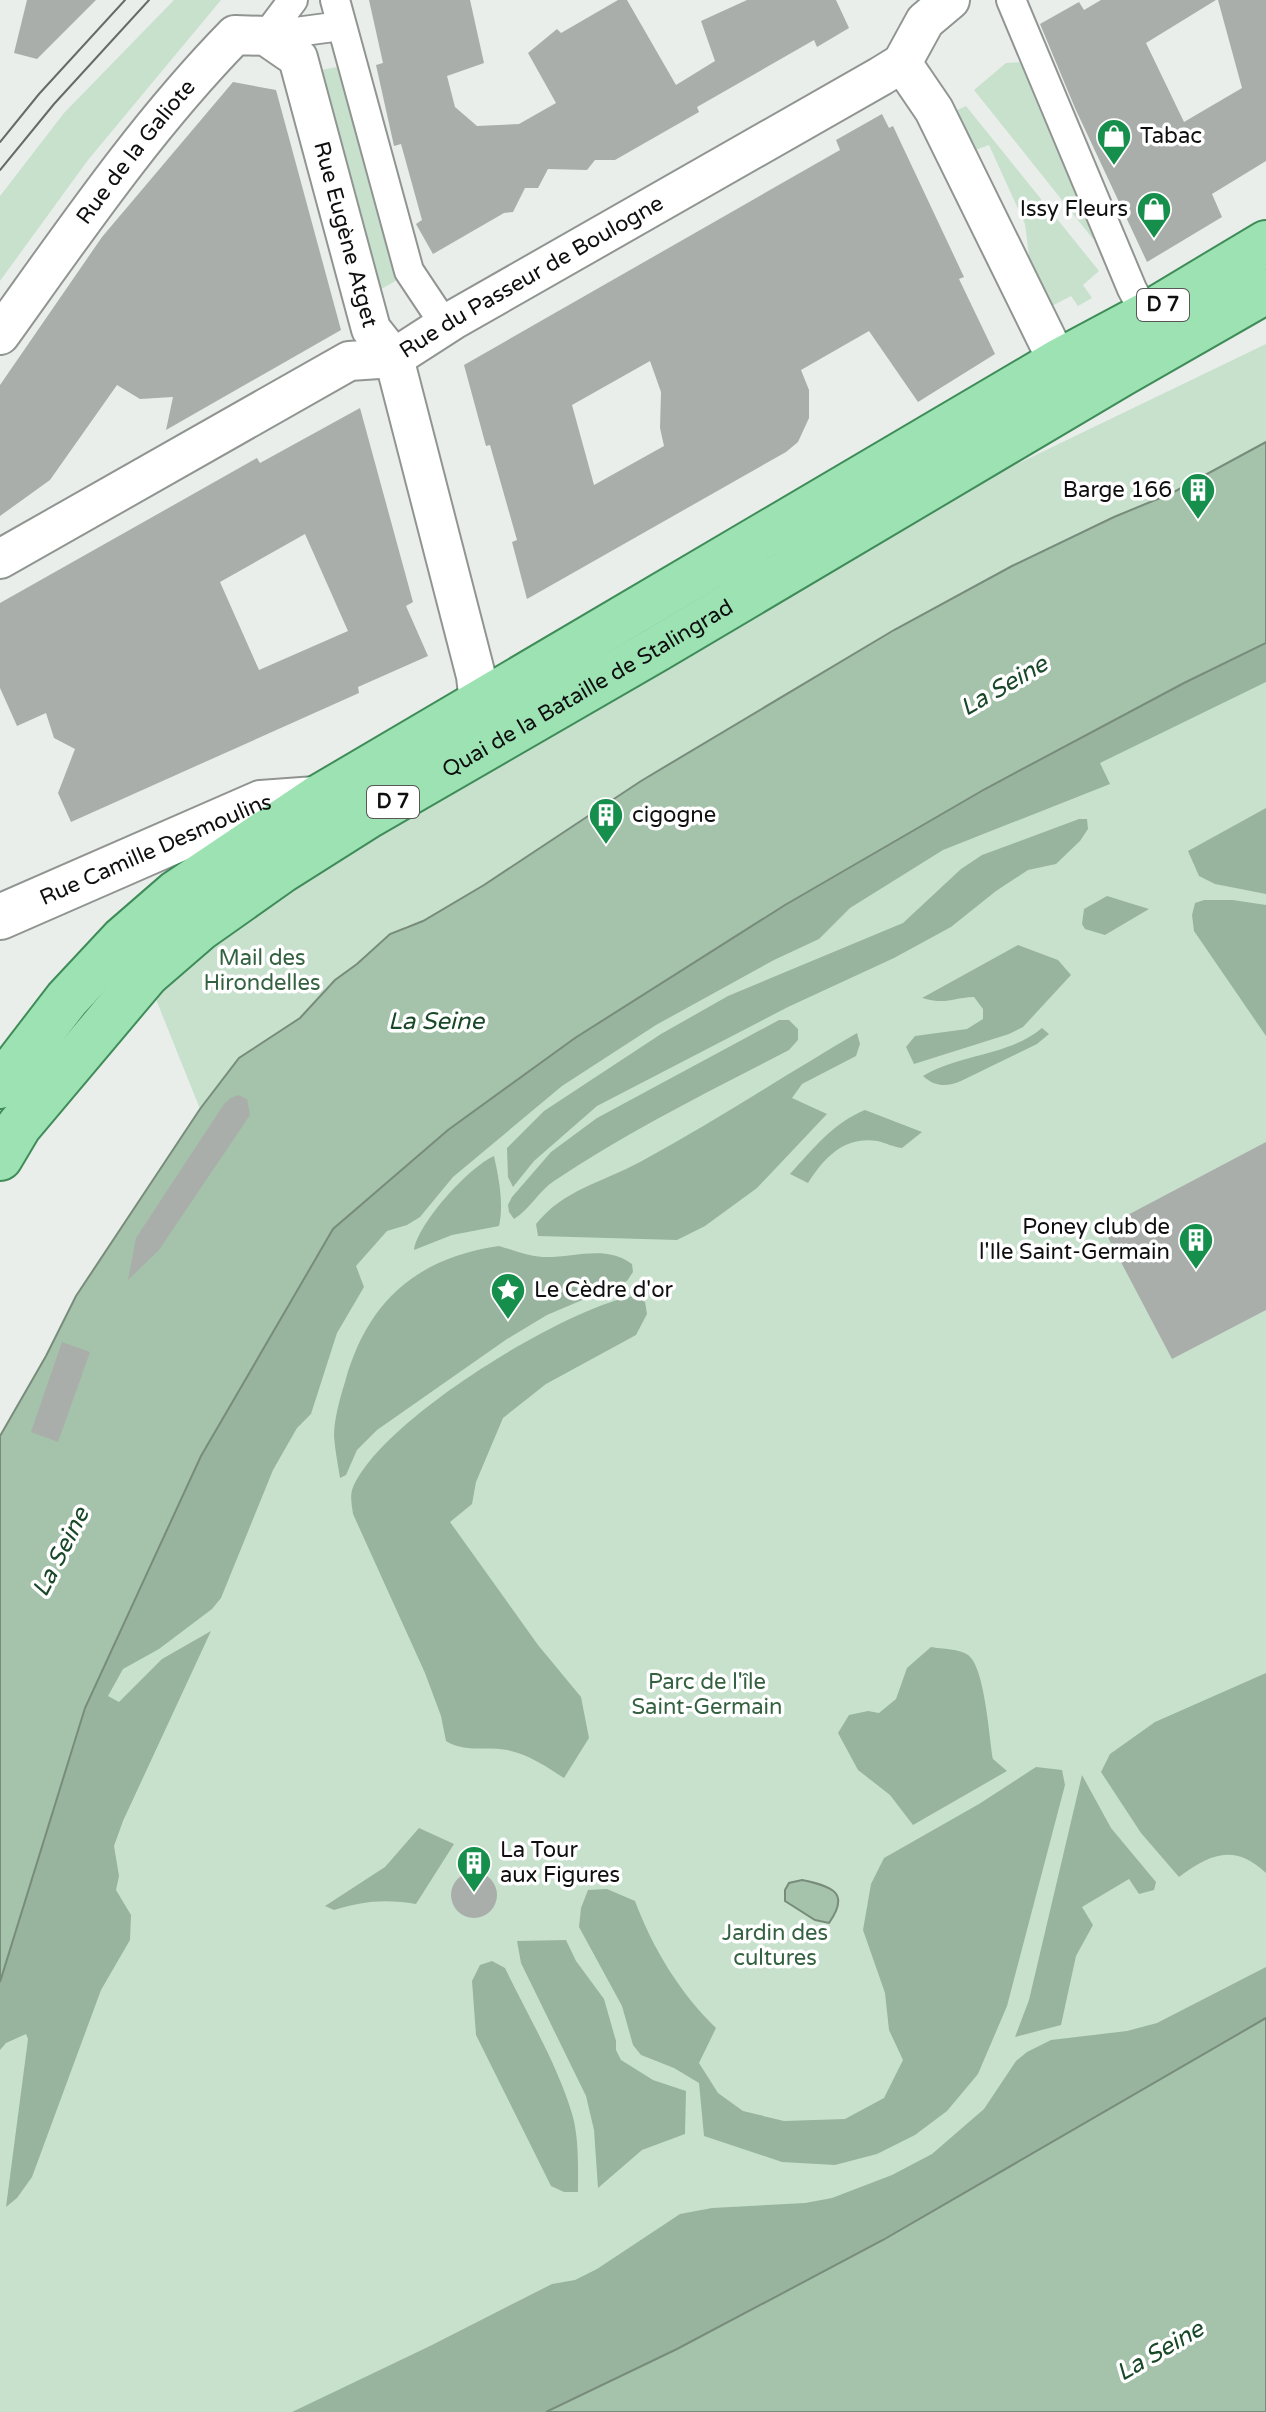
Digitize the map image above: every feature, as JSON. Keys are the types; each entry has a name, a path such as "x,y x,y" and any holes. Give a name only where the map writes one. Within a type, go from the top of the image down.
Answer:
{"main road":[{"name":"Quai de la Bataille de Stalingrad","path":"0,1086 61,1006 123,939 176,893 316,799 1266,243"},
{"name":"Quai de la Bataille de Stalingrad","path":"0,1158 19,1126 138,985 188,938 281,871 368,816 1266,291"},
{"path":"1029,429 1058,362 1121,374"}],"street":[{"path":"266,36 293,0"},
{"path":"950,0 925,21 902,63 934,110 1058,362"},
{"path":"1011,0 1132,289 1146,315"},
{"path":"266,36 338,13 409,271 445,325"},
{"name":"Rue de la Galiote","path":"0,335 101,193 205,66 235,35 266,36"},
{"name":"Rue Eugène Atget","path":"266,36 298,58 371,329 394,358 476,676 479,703"},
{"name":"Rue du Passeur de Boulogne","path":"0,559 349,361 394,358 445,325 902,63"},
{"name":"Rue Camille Desmoulins","path":"0,917 261,803 316,799"}],"green space":[{"path":"174,0 221,0 88,160 0,281 0,196 64,113"},
{"path":"1023,62 1103,234 1093,239 974,90 1006,63"},
{"path":"342,66 399,279 374,293 316,71"},
{"path":"966,106 1099,271 1083,285 1092,298 1078,306 1071,296 1050,307 1032,279 1025,224 989,145 970,152 953,112"},
{"name":"Mail des Hirondelles","path":"1266,344 1266,442 1172,493 1012,566 894,630 641,781 484,885 422,921 406,926 335,980 300,1018 239,1058 200,1109 147,977 847,546"},
{"name":"Parc de l'île Saint-Germain","path":"1266,643 1266,2018 546,2412 0,2412 0,1982 84,1708 201,1456 448,1130"}],"shaded area":[{"path":"1266,643 1266,682 1100,763 1110,784 943,850 850,908 819,939 774,960 656,1025 562,1086 453,1177 420,1217 387,1231 356,1266 364,1287 337,1333 311,1414 297,1428 273,1470 221,1598 212,1609 159,1649 123,1669 108,1696 119,1702 162,1659 211,1631 114,1846 119,1876 116,1890 131,1915 130,1940 101,1990 32,2177 17,2198 6,2207 28,2039 26,2034 6,2043 0,2050 0,1982 84,1708 201,1456 333,1229 448,1130 575,1038 785,905 985,789"},
{"path":"1266,808 1266,894 1215,884 1199,876 1188,851"},
{"path":"1079,819 1087,819 1088,829 1056,864 1028,870 951,927 597,1106 534,1161 513,1187 508,1177 507,1148 544,1111 661,1034 728,996 903,923 961,869 982,855"},
{"path":"1107,896 1149,909 1105,935 1085,929 1082,924 1084,909"},
{"path":"1204,900 1266,905 1266,1036 1194,931 1192,915 1195,903"},
{"path":"1018,945 1058,960 1071,975 1023,1027 914,1064 906,1047 915,1036 967,1029 983,1019 983,1009 974,997 944,1001 922,998"},
{"path":"779,1020 789,1020 798,1029 798,1040 789,1050 611,1145 549,1185 514,1219 508,1205 512,1197 551,1152 597,1118"},
{"path":"1042,1028 1049,1034 1037,1044 961,1081 941,1085 923,1076 952,1063 1015,1044"},
{"path":"857,1033 860,1044 856,1056 802,1084 792,1098 827,1114 757,1188 705,1226 677,1240 538,1236 536,1224 558,1203 668,1147"},
{"path":"865,1110 922,1132 902,1148 865,1140 845,1146 828,1157 808,1183 790,1174 833,1129"},
{"path":"494,1156 501,1200 499,1226 452,1235 414,1250 434,1211 459,1183"},
{"path":"499,1246 543,1257 589,1253 611,1255 632,1264 633,1272 627,1281 547,1315 507,1339 377,1430 357,1450 346,1475 340,1478 334,1436 338,1409 355,1354 382,1307 399,1288 443,1261"},
{"path":"633,1296 645,1302 647,1314 636,1335 546,1384 503,1418 476,1482 472,1504 450,1522 538,1645 581,1697 589,1738 564,1778 515,1752 461,1747 446,1741 441,1716 425,1673 353,1514 351,1493 368,1463 433,1402 476,1372 563,1322"},
{"path":"931,1647 960,1652 974,1662 982,1687 993,1759 1007,1771 913,1825 890,1795 858,1770 838,1733 849,1715 868,1711 879,1713 896,1699 907,1668"},
{"path":"1266,1673 1266,1873 1243,1858 1222,1855 1201,1862 1179,1877 1141,1833 1101,1772 1110,1754 1155,1722"},
{"path":"1036,1767 1062,1770 1065,1785 1007,2006 978,2074 947,2111 915,2135 877,2154 835,2165 782,2162 704,2136 699,2083 674,2068 641,2055 633,2045 622,2006 579,1927 581,1908 588,1890 607,1889 635,1901 669,1969 716,2028 699,2063 718,2093 743,2111 784,2121 845,2119 884,2098 903,2060 889,2030 885,1993 863,1930 871,1884 884,1858 979,1804"},
{"path":"1082,1775 1111,1828 1156,1882 1154,1890 1139,1894 1129,1879 1082,1907 1093,1925 1076,1956 1061,2025 1015,2037 1029,2000"},
{"path":"419,1828 454,1844 416,1904 375,1902 334,1910 325,1906 385,1867"},
{"path":"566,1940 576,1961 604,1999 621,2060 653,2080 686,2091 685,2134 642,2150 598,2188 594,2130 586,2096 521,1963 517,1941"},
{"path":"492,1961 505,1968 567,2098 576,2135 578,2192 564,2192 551,2186 476,2035 472,1981 480,1965"},
{"path":"1266,1967 1266,2018 883,2240 677,2349 546,2412 292,2412 552,2284 575,2280 597,2269 680,2214 712,2208 805,2203 832,2198 892,2175 932,2154 984,2109 1016,2061 1027,2052 1051,2040 1127,2031 1157,2023"}],"water":[{"name":"La Seine","path":"1266,442 1266,643 985,789 785,905 575,1038 448,1130 333,1229 201,1456 85,1708 0,1982 0,1436 76,1296 200,1109 239,1058 300,1018 335,980 390,934 423,921 484,885 641,781 894,630 1012,566 1172,493"},
{"path":"802,1880 835,1892 838,1904 829,1923 815,1920 785,1901 789,1883"},
{"name":"La Seine","path":"1266,2018 1266,2412 546,2412 677,2349 883,2240"}],"building":[{"path":"27,0 96,0 37,59 14,53"},
{"path":"369,0 470,0 484,63 447,76 455,107 477,126 519,124 556,103 528,53 557,29 561,33 618,0 627,0 676,85 715,61 701,21 747,0 836,0 849,28 817,47 814,40 697,107 699,112 615,160 595,160 587,170 548,169 538,188 525,188 513,212 504,213 433,254 416,224 422,220 401,144 394,146 376,65 383,63"},
{"path":"1101,0 1216,0 1146,43 1184,122 1242,88 1218,0 1266,0 1266,161 1212,194 1222,217 1147,262 1075,108 1040,24 1079,2 1084,10"},
{"path":"233,82 276,90 341,330 166,430 173,397 140,399 117,385 50,480 0,516 0,385 102,237"},
{"path":"882,114 889,128 893,126 964,277 959,279 995,354 918,402 869,331 801,370 809,390 809,418 798,442 786,452 527,599 512,542 517,540 490,445 486,446 464,365 840,150 836,140","holes":["650,361 661,392 660,428 664,446 594,485 572,405"]},
{"path":"360,408 413,602 406,606 428,656 358,687 359,693 71,822 58,793 75,749 54,738 46,713 17,726 0,688 0,603 257,458 260,463","holes":["305,534 348,631 259,670 220,582"]},
{"path":"238,1095 247,1099 250,1115 159,1250 128,1280 136,1238 224,1104"},
{"name":"Poney club de l'Ile Saint-Germain","path":"1266,1142 1266,1310 1172,1359 1103,1228"},
{"path":"62,1342 90,1352 58,1442 31,1432"},
{"name":"La Tour aux Figures","path":"474,1872 490,1879 497,1895 490,1911 474,1918 458,1911 451,1895 458,1879"}],"tram line":[{"path":"0,142 39,94 125,0"},
{"path":"0,170 54,104 149,0"}],"place":[{"name":"Tabac","path":"1114,167"},
{"name":"Issy Fleurs","path":"1154,240"},
{"name":"Barge 166","path":"1198,521"},
{"name":"cigogne","path":"606,846"},
{"name":"Poney club de l'Ile Saint-Germain","path":"1196,1271"},
{"name":"Le Cèdre d'or","path":"508,1321"},
{"name":"La Tour aux Figures","path":"474,1894"}],"park label":[{"name":"Jardin des cultures","path":"775,1946"}]}
